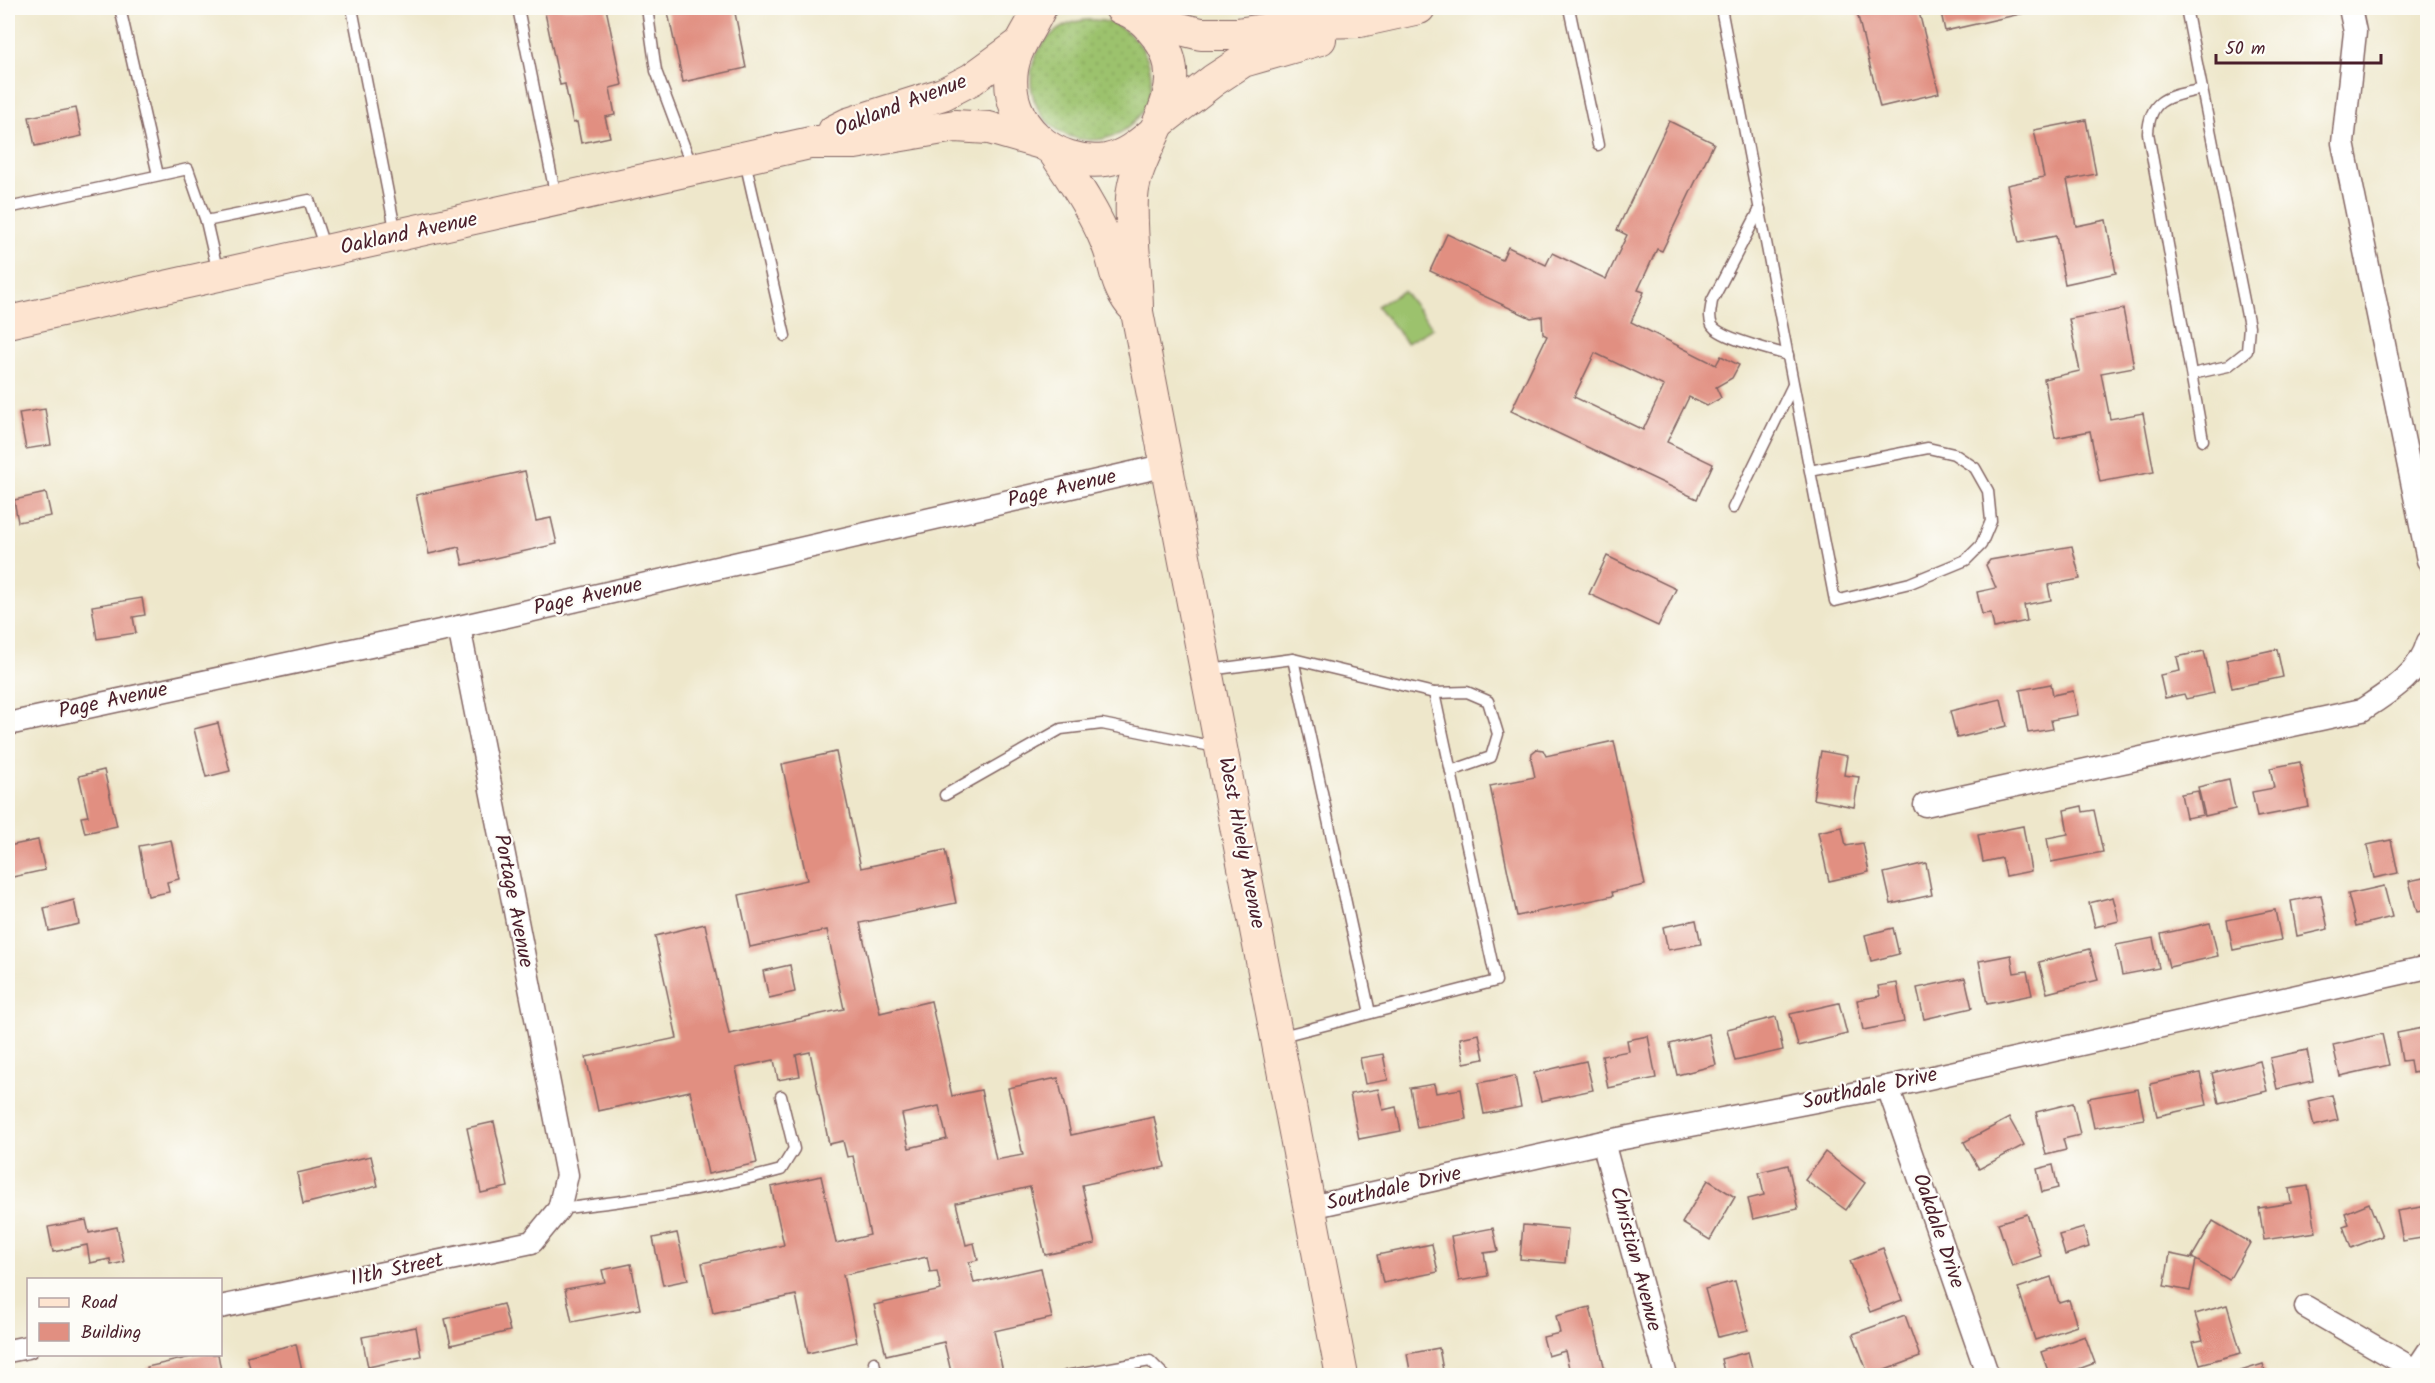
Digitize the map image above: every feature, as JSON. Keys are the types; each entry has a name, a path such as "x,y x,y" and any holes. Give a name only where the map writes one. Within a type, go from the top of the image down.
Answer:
{"street":[{"name":"Oakland Avenue","path":"810,143 848,124 943,94 972,79 1030,26 1053,10 1061,8"},
{"path":"1131,12 1201,34 1237,34 1318,22 1360,21 1419,8"},
{"path":"2350,8 2355,32 2343,143 2427,560"},
{"name":"West Hively Avenue","path":"1131,12 1161,41 1170,68 1170,95 1141,161 1132,196 1137,312 1342,1376"},
{"path":"1157,127 1214,80 1243,61 1322,39 1360,21"},
{"path":"1030,26 1012,70 1013,97 1023,123 1048,148 1091,210 1108,245 1119,288 1137,312"},
{"name":"Oakland Avenue","path":"9,312 219,275 810,143 855,143 955,126 989,128 1081,161 1107,160 1132,150 1157,127"},
{"name":"Page Avenue","path":"8,724 459,627 1167,465"},
{"name":"Portage Avenue","path":"459,627 567,1175 559,1209"},
{"path":"1925,804 2362,710 2395,688 2423,659 2427,642"},
{"name":"Southdale Drive","path":"1311,1207 1603,1142 1888,1087 2427,967"},
{"name":"Oakdale Drive","path":"1888,1087 1988,1376"},
{"name":"Christian Avenue","path":"1603,1142 1666,1376"},
{"name":"11th Street","path":"222,1307 532,1242 559,1209"},
{"path":"2306,1307 2418,1366"},
{"path":"8,1351 27,1347"}],"lane":[{"path":"120,8 158,175"},
{"path":"352,8 396,237"},
{"path":"518,8 557,201"},
{"path":"647,8 656,71 693,170"},
{"path":"1569,8 1598,145"},
{"path":"1721,8 1793,385 1835,601 1910,583 1966,560 1981,545 1991,521 1988,491 1975,468 1954,454 1928,448 1810,471"},
{"path":"2186,8 2249,326 2247,351 2237,362 2192,374"},
{"path":"2202,89 2163,99 2154,106 2149,118 2148,133 2203,440"},
{"path":"745,158 785,336"},
{"path":"8,208 188,168 206,221 219,275"},
{"path":"206,221 309,200 326,252"},
{"path":"1760,209 1712,301 1710,314 1713,326 1722,333 1788,355"},
{"path":"1733,508 1793,385"},
{"path":"1293,659 1370,1013"},
{"path":"1207,670 1293,659 1434,693 1467,693 1488,701 1498,734 1491,757 1451,771"},
{"path":"1278,1037 1496,981 1434,693"},
{"path":"945,795 1061,729 1102,724 1222,748"},
{"path":"559,1209 637,1200 741,1181 781,1170 794,1149 782,1096"},
{"path":"1066,1376 1150,1361 1164,1376"},
{"path":"874,1362 877,1376"}],"green space":[{"path":"1091,20 1114,25 1133,38 1146,57 1151,80 1146,103 1133,122 1114,135 1091,140 1068,135 1049,122 1036,103 1031,80 1036,57 1049,38 1068,25"},
{"path":"1403,291 1433,328 1407,343 1377,306"}],"building":[{"path":"544,8 606,8 622,85 610,88 615,115 605,117 610,137 581,143 577,122 573,123 565,84 560,85"},
{"path":"667,8 734,8 746,68 683,82"},
{"path":"1856,8 1918,8 1939,93 1880,107"},
{"path":"1940,8 2047,8 1945,31"},
{"path":"76,108 82,136 35,146 29,117"},
{"path":"2086,120 2096,174 2067,180 2076,226 2106,220 2116,273 2065,284 2056,236 2019,243 2007,185 2044,177 2034,130"},
{"path":"1669,121 1714,143 1662,251 1657,249 1638,290 1644,292 1631,322 1716,365 1721,356 1739,365 1732,378 1716,387 1721,398 1707,406 1689,397 1667,442 1713,464 1697,499 1511,411 1547,336 1543,334 1542,316 1531,318 1430,271 1447,234 1502,260 1508,247 1546,265 1552,253 1606,279 1627,235 1617,230","holes":["1595,353 1664,386 1643,430 1574,397"]},
{"path":"2123,309 2134,367 2101,373 2110,419 2143,413 2154,472 2100,482 2090,431 2055,438 2044,379 2080,371 2069,319"},
{"path":"45,409 51,445 26,449 19,413"},
{"path":"525,471 536,521 551,518 557,544 463,565 459,547 429,554 416,495"},
{"path":"46,493 51,516 18,522 14,500"},
{"path":"2072,546 2080,579 2048,585 2051,600 2024,605 2027,621 1994,628 1991,613 1982,614 1977,592 1996,588 1986,565 1990,560"},
{"path":"1607,556 1676,589 1658,626 1589,594"},
{"path":"142,598 145,615 133,617 136,633 97,639 92,606"},
{"path":"2277,649 2283,677 2232,688 2226,660"},
{"path":"2204,651 2214,693 2186,699 2184,694 2165,698 2160,675 2180,671 2177,657"},
{"path":"2051,684 2053,695 2073,691 2078,715 2051,720 2053,729 2028,733 2020,690"},
{"path":"2001,699 2007,726 1957,738 1950,711"},
{"path":"218,723 230,771 206,777 194,729"},
{"path":"1614,741 1645,885 1612,892 1613,896 1517,916 1490,786 1535,777 1531,759 1532,753 1537,749 1543,750 1546,756"},
{"path":"1821,751 1847,756 1844,775 1859,777 1854,807 1813,799"},
{"path":"836,752 861,868 945,850 956,903 860,923 880,1013 931,1001 952,1096 981,1090 996,1160 1023,1155 1008,1088 1058,1078 1071,1135 1154,1117 1165,1167 1082,1185 1095,1244 1045,1255 1030,1187 956,1203 966,1245 974,1243 978,1260 969,1262 974,1283 1041,1268 1052,1318 994,1331 1004,1376 952,1376 944,1342 886,1355 874,1305 941,1290 937,1271 930,1272 927,1257 843,1275 857,1342 808,1353 796,1295 713,1313 702,1263 784,1245 771,1187 821,1176 836,1243 870,1235 853,1156 847,1157 843,1141 829,1144 810,1052 796,1055 800,1076 778,1080 774,1060 736,1068 757,1163 708,1174 690,1091 598,1111 586,1057 677,1038 655,936 705,924 729,1034 844,1009 827,930 750,947 739,895 807,880 782,764","holes":["939,1106 947,1139 909,1148 902,1114"]},
{"path":"2300,762 2309,807 2257,817 2252,792 2274,788 2270,768"},
{"path":"104,770 117,826 85,833 81,817 88,816 79,776"},
{"path":"2229,780 2235,809 2205,816 2198,787"},
{"path":"2198,791 2203,815 2186,818 2181,794"},
{"path":"2082,806 2083,812 2094,810 2103,852 2051,862 2047,838 2068,834 2064,810"},
{"path":"2023,826 2031,871 2006,876 2002,858 1983,862 1978,835"},
{"path":"1842,827 1846,846 1863,843 1869,872 1829,881 1818,832"},
{"path":"38,840 45,870 8,878 8,846"},
{"path":"171,840 179,879 167,882 169,892 148,896 139,846"},
{"path":"2391,840 2398,873 2374,878 2367,845"},
{"path":"1926,863 1932,895 1891,904 1884,873"},
{"path":"2428,877 2428,910 2417,912 2409,881"},
{"path":"2384,886 2392,917 2356,926 2348,894"},
{"path":"2321,895 2328,929 2297,936 2291,901"},
{"path":"2113,897 2119,921 2095,927 2089,903"},
{"path":"74,900 79,924 49,931 44,908"},
{"path":"2275,910 2281,940 2233,950 2227,920"},
{"path":"1696,920 1701,944 1668,950 1663,927"},
{"path":"2210,923 2218,956 2169,967 2161,934"},
{"path":"1893,928 1899,954 1871,961 1865,935"},
{"path":"2153,938 2159,968 2122,975 2116,945"},
{"path":"2090,949 2098,980 2047,993 2039,962"},
{"path":"2011,955 2014,973 2027,971 2032,995 1987,1004 1979,961"},
{"path":"790,965 795,992 769,998 763,971"},
{"path":"1965,978 1972,1008 1924,1019 1917,988"},
{"path":"1897,983 1904,1022 1863,1030 1857,1000 1880,996 1878,986"},
{"path":"1839,1003 1847,1034 1798,1046 1790,1014"},
{"path":"1776,1017 1783,1050 1735,1061 1727,1029"},
{"path":"2428,1027 2428,1070 2412,1073 2410,1060 2402,1061 2397,1033"},
{"path":"1479,1034 1484,1059 1464,1063 1460,1038"},
{"path":"1709,1034 1716,1065 1677,1075 1670,1044"},
{"path":"2382,1034 2389,1065 2340,1076 2333,1045"},
{"path":"1648,1036 1656,1078 1608,1088 1602,1056 1629,1051 1627,1040"},
{"path":"2307,1050 2313,1081 2277,1089 2270,1058"},
{"path":"1383,1054 1388,1080 1365,1084 1360,1058"},
{"path":"1586,1061 1593,1090 1541,1101 1534,1073"},
{"path":"2260,1061 2267,1091 2219,1103 2212,1073"},
{"path":"2200,1073 2207,1105 2157,1116 2150,1084"},
{"path":"1515,1076 1521,1107 1484,1114 1478,1083"},
{"path":"1434,1084 1436,1093 1461,1089 1466,1119 1417,1128 1410,1088"},
{"path":"1378,1089 1383,1110 1396,1107 1401,1131 1359,1139 1350,1094"},
{"path":"2138,1089 2144,1119 2094,1128 2088,1098"},
{"path":"2332,1095 2338,1120 2314,1126 2308,1101"},
{"path":"2073,1103 2080,1135 2063,1139 2066,1150 2046,1155 2036,1112"},
{"path":"2009,1118 2024,1145 1979,1169 1964,1142"},
{"path":"494,1122 508,1187 481,1193 467,1128"},
{"path":"1825,1152 1865,1183 1846,1210 1805,1180"},
{"path":"371,1156 378,1186 303,1204 297,1173"},
{"path":"1788,1165 1798,1209 1753,1219 1748,1199 1764,1195 1759,1172"},
{"path":"2053,1165 2058,1188 2042,1192 2037,1169"},
{"path":"1708,1180 1735,1197 1710,1240 1682,1223"},
{"path":"2308,1186 2316,1232 2264,1240 2259,1208 2291,1203 2289,1189"},
{"path":"2369,1203 2382,1236 2351,1248 2343,1226 2349,1224 2345,1213"},
{"path":"2428,1206 2428,1237 2403,1241 2397,1211"},
{"path":"2027,1214 2041,1256 2012,1266 1998,1223"},
{"path":"86,1220 89,1233 117,1227 124,1262 111,1265 110,1259 90,1263 87,1245 53,1252 48,1227"},
{"path":"2213,1221 2250,1243 2229,1280 2196,1260 2190,1291 2164,1286 2170,1254 2194,1259 2192,1257"},
{"path":"1523,1225 1568,1229 1565,1263 1520,1259"},
{"path":"1493,1228 1498,1251 1484,1253 1488,1276 1459,1281 1451,1236"},
{"path":"2084,1228 2089,1247 2065,1255 2059,1235"},
{"path":"677,1233 688,1280 663,1285 653,1238"},
{"path":"1432,1244 1438,1272 1383,1283 1377,1255"},
{"path":"1883,1248 1902,1300 1870,1312 1850,1261"},
{"path":"631,1264 640,1309 572,1322 565,1289 605,1282 602,1270"},
{"path":"2051,1277 2059,1303 2069,1300 2077,1326 2035,1340 2018,1288"},
{"path":"1735,1281 1748,1330 1718,1337 1705,1289"},
{"path":"503,1304 510,1331 451,1345 445,1319"},
{"path":"2227,1305 2241,1353 2200,1364 2193,1342 2203,1340 2195,1314"},
{"path":"1590,1307 1605,1370 1571,1376 1565,1351 1548,1356 1543,1337 1560,1333 1556,1316"},
{"path":"1905,1315 1920,1357 1869,1376 1853,1334"},
{"path":"416,1327 421,1356 368,1367 362,1337"},
{"path":"2085,1336 2095,1363 2073,1371 2075,1376 2050,1376 2041,1352"},
{"path":"296,1344 302,1371 282,1376 252,1376 247,1356"},
{"path":"1439,1348 1444,1376 1411,1376 1407,1354"},
{"path":"1748,1352 1754,1376 1725,1376 1721,1359"},
{"path":"195,1356 218,1356 222,1376 149,1376 147,1367"},
{"path":"2263,1364 2267,1376 2228,1376 2228,1375"}]}
